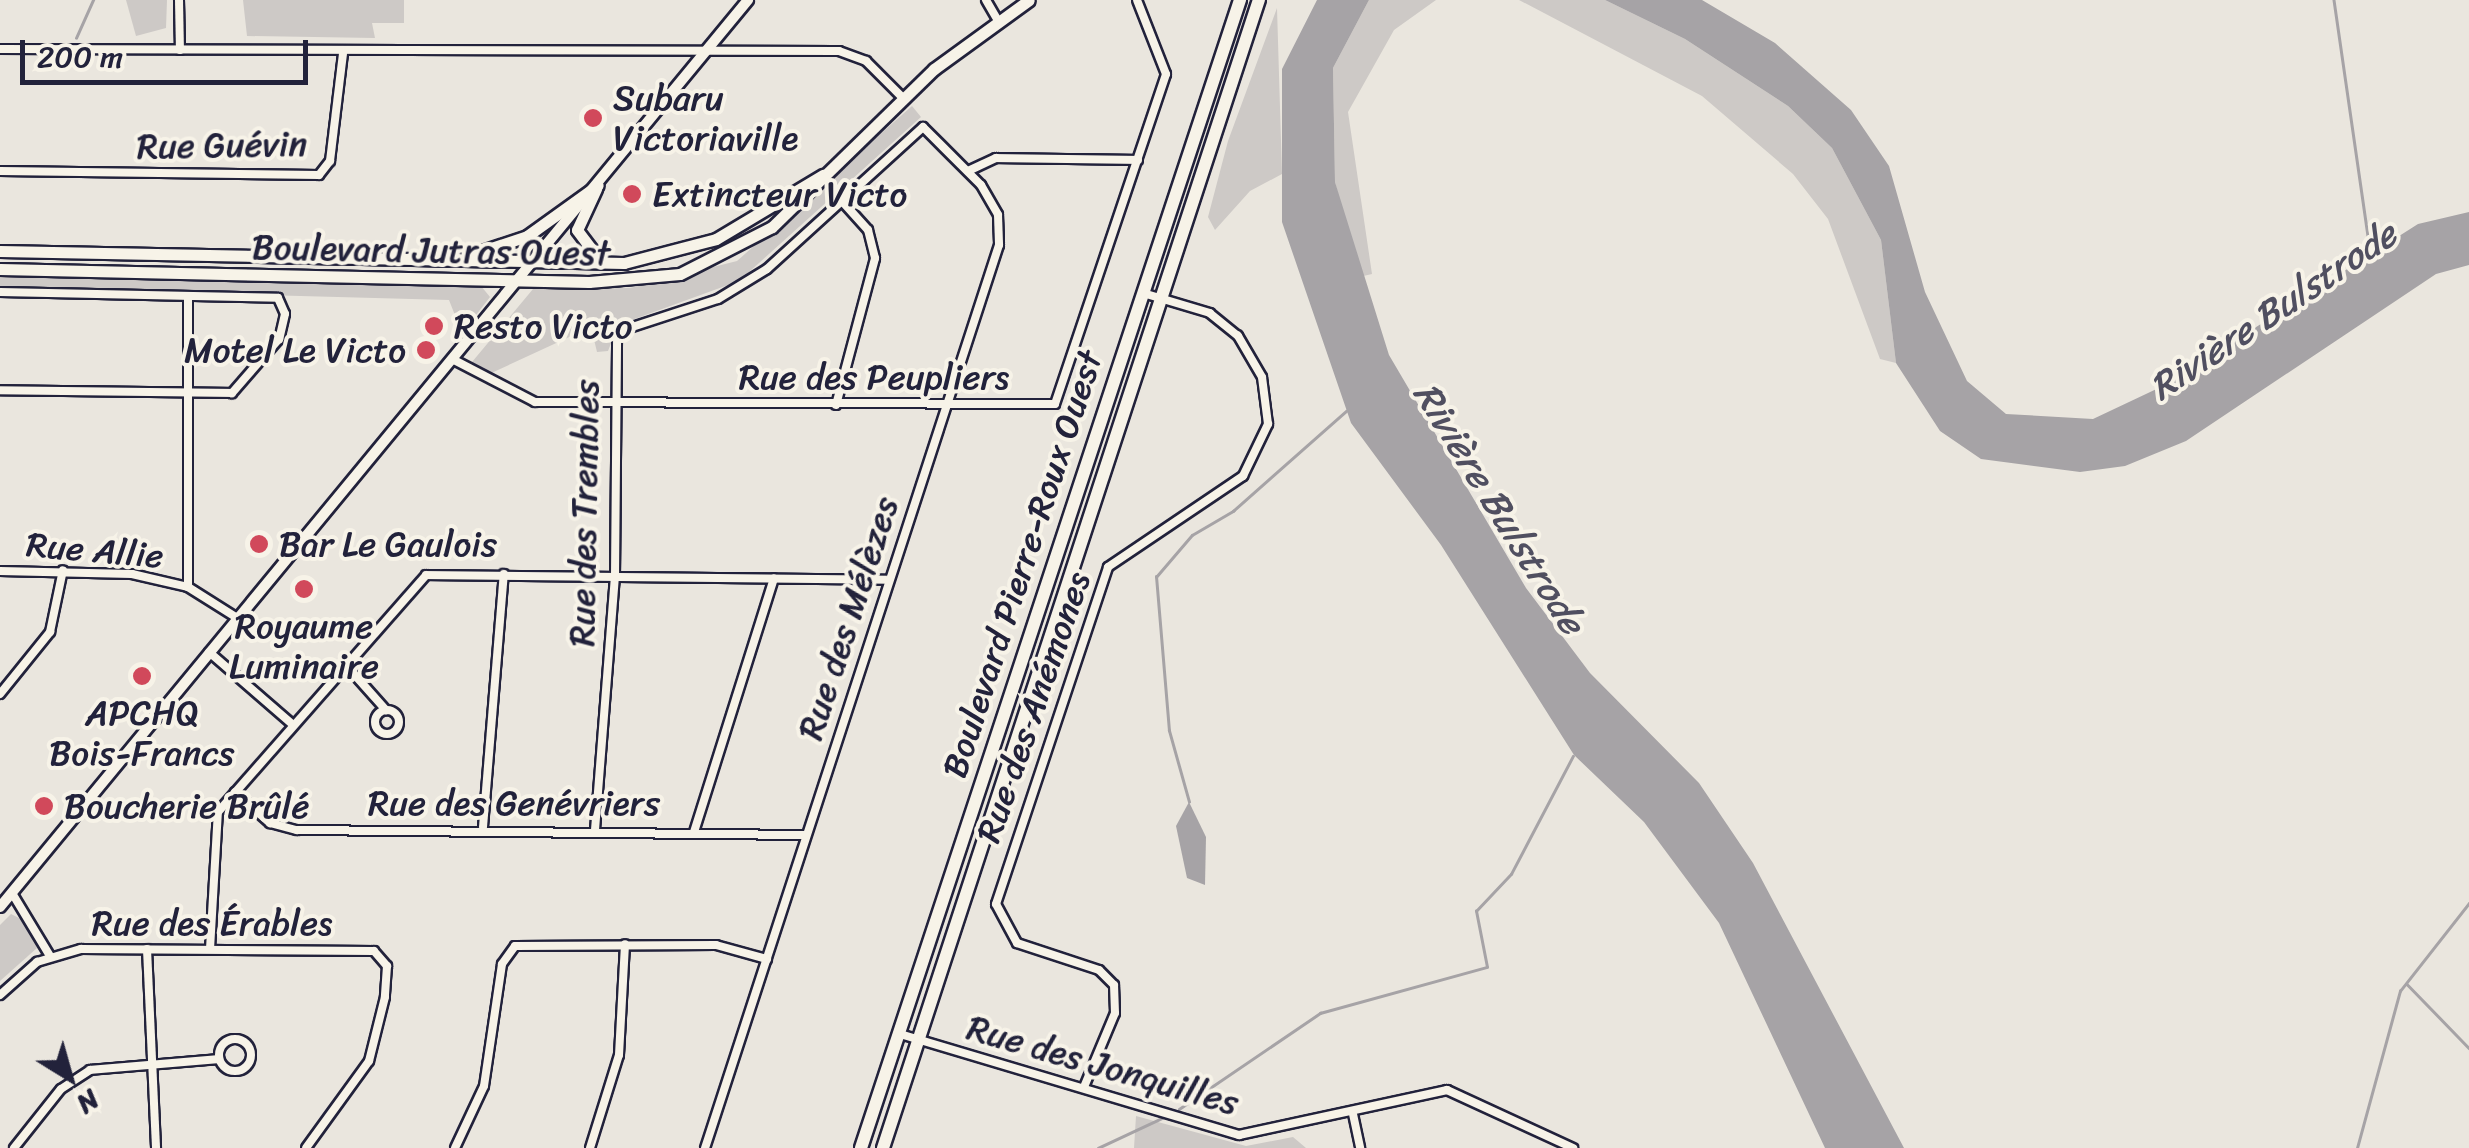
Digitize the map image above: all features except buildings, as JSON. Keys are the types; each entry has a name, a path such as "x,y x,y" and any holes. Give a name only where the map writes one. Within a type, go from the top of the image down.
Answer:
{"main road":[{"name":"Boulevard Jutras Ouest","path":"0,269 521,280 680,274 772,227 904,98 996,18 1030,0"},
{"name":"Boulevard Pierre-Roux Ouest","path":"861,1148 1240,0"},
{"name":"Boulevard Pierre-Roux Ouest","path":"883,1148 1260,0"},
{"name":"Boulevard Jutras Ouest","path":"0,250 604,263 716,239 826,173"},
{"path":"448,260 527,236 598,186"},
{"path":"598,186 577,230 604,263"}],"street":[{"path":"179,0 180,50"},
{"path":"0,908 748,0"},
{"path":"986,0 996,18"},
{"name":"Rue des Peupliers","path":"454,360 522,400 949,405 1059,400 1166,65 1136,0"},
{"path":"0,49 852,54 904,98"},
{"name":"Rue Guévin","path":"0,171 319,175 330,162 342,53"},
{"name":"Rue des Mélèzes","path":"705,1148 886,580 949,405 1001,230 968,171 923,127"},
{"name":"Rue des Trembles","path":"595,830 614,576 617,332 740,287 923,127"},
{"path":"968,171 996,158 1138,160"},
{"path":"836,405 875,258 868,230 842,201"},
{"path":"0,292 188,296 284,303 279,339 242,387 188,394 0,390"},
{"name":"Rue des Anémones","path":"1084,1087 1116,1013 1114,984 1099,970 1017,944 996,904 1108,567 1243,476 1268,424 1249,348 1210,313 1144,293"},
{"path":"188,296 188,586"},
{"path":"0,694 50,632 63,570"},
{"name":"Rue Allie","path":"0,571 63,570 188,586 237,618"},
{"path":"484,827 504,574"},
{"path":"210,950 211,832 235,792 291,723 418,580 504,574 886,580"},
{"path":"694,832 774,578"},
{"path":"209,652 291,723"},
{"path":"346,664 386,710"},
{"name":"Rue des Genévriers","path":"235,792 282,828 484,827 805,834"},
{"name":"Rue des Érables","path":"12,893 50,956"},
{"path":"590,1148 619,1054 626,944"},
{"path":"455,1148 493,1050 504,955 515,946 716,945 767,959"},
{"path":"148,949 149,1063 156,1148"},
{"name":"Rue des Érables","path":"0,995 50,956 148,949 374,951 387,966 386,997 369,1061 306,1148"},
{"name":"Rue des Jonquilles","path":"900,1034 1239,1135 1353,1114 1447,1090 1573,1148"},
{"path":"14,1148 74,1078 149,1063 219,1059 236,1071 251,1052 231,1039 219,1059"},
{"path":"1353,1114 1360,1148"}],"shaded area":[{"path":"126,0 167,0 166,28 136,36"},
{"path":"243,0 404,0 404,23 372,23 375,38 247,36"},
{"path":"1317,0 1369,0 1333,68 1335,182 1389,355 1526,588 1590,673 1699,783 1753,863 1904,1148 1825,1148 1719,923 1644,822 1574,755 1441,545 1351,423 1282,222 1282,69"},
{"path":"1369,0 1436,0 1394,30 1348,112 1372,274 1359,277 1335,182 1333,68"},
{"path":"1519,0 1605,0 1685,39 1788,106 1832,148 1881,240 1896,363 1880,359 1828,219 1793,174 1702,96"},
{"path":"1605,0 1702,0 1775,43 1851,110 1889,166 1925,292 1967,381 2006,414 2093,419 2165,385 2418,224 2469,212 2469,265 2436,274 2186,441 2125,466 2080,472 1981,459 1940,431 1896,363 1881,240 1832,148 1788,106 1685,39"},
{"path":"1277,8 1282,174 1250,191 1215,230 1208,217 1228,141"},
{"path":"912,106 921,117 739,281 618,325 608,351 597,352 591,327 487,375 472,362 533,289 630,288 737,261"},
{"path":"0,275 481,286 490,297 462,333 449,300 0,288"},
{"path":"1189,802 1206,837 1205,885 1187,878 1176,826"},
{"path":"11,914 27,922 37,948 0,981 0,925"},
{"path":"1136,1116 1246,1146 1293,1137 1306,1148 1134,1148"}],"waterway":[{"path":"76,38 93,0"},
{"name":"Rivière Bulstrode","path":"2334,0 2370,250"},
{"path":"1189,802 1169,731 1156,577 1192,535 1233,511 1346,411"},
{"path":"1179,1109 1320,1013 1487,967 1476,911 1511,874 1573,756"},
{"path":"2357,1148 2400,991 2469,903"},
{"path":"2407,984 2469,1048"},
{"path":"1098,1148 1162,1118"}],"place":[{"name":"Subaru Victoriaville","path":"593,118"},
{"name":"Extincteur Victo","path":"632,194"},
{"name":"Resto Victo","path":"434,326"},
{"name":"Motel Le Victo","path":"426,350"},
{"name":"Bar Le Gaulois","path":"259,544"},
{"name":"Royaume Luminaire","path":"304,589"},
{"name":"APCHQ Bois-Francs","path":"142,676"},
{"name":"Boucherie Brûlé","path":"44,806"}]}
